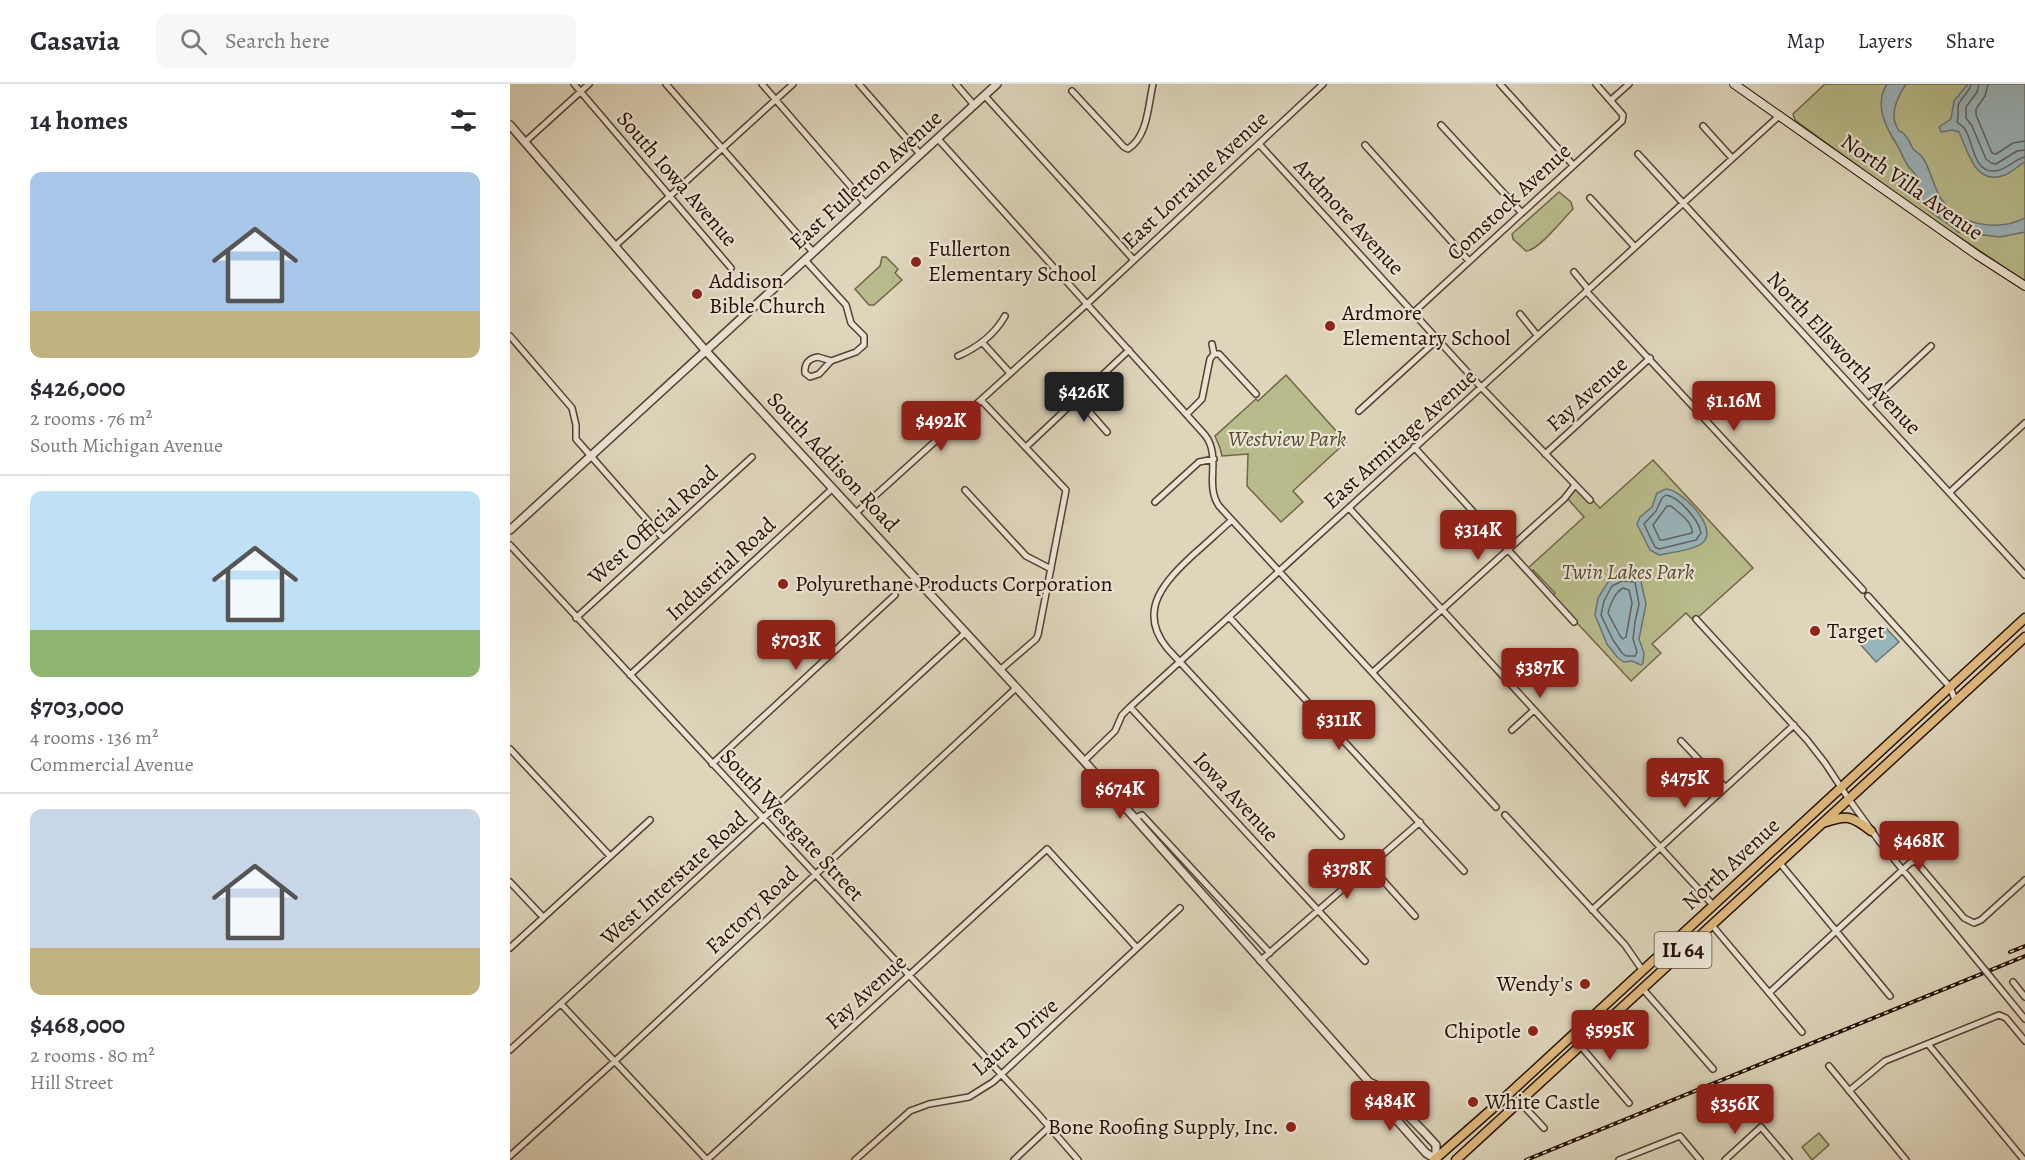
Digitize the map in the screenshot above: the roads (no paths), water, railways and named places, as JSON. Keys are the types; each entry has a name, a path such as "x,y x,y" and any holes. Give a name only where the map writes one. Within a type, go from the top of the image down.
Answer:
{"main road":[{"name":"North Villa Avenue","path":"1734,84 1977,255 2025,286"},
{"name":"North Avenue","path":"1436,1159 2025,618"},
{"name":"North Avenue","path":"1456,1160 2025,637"},
{"path":"1820,825 1846,817 1859,822 1871,831"}],"street":[{"name":"South Iowa Avenue","path":"574,84 731,268"},
{"path":"525,142 589,84"},
{"path":"666,84 813,252"},
{"path":"762,84 866,204"},
{"path":"615,246 793,84"},
{"path":"859,84 920,154"},
{"path":"956,84 974,105"},
{"name":"East Fullerton Avenue","path":"510,530 998,84"},
{"path":"1072,91 1128,149 1140,138 1153,84"},
{"name":"East Lorraine Avenue","path":"856,513 1088,303 1323,84"},
{"path":"1500,84 1573,165"},
{"path":"1596,84 1611,100 1629,84"},
{"path":"985,96 1133,259"},
{"name":"Comstock Avenue","path":"1414,312 1622,121 1623,115 1611,100"},
{"name":"East Armitage Avenue","path":"1084,761 1115,731 1119,720 1130,707 1779,115"},
{"name":"South Addison Road","path":"510,124 705,350 1084,761 1369,1082"},
{"path":"1441,125 1522,213"},
{"path":"1703,126 1732,158"},
{"path":"938,139 1209,439 1214,459 1214,496 1232,520 1496,807"},
{"name":"Ardmore Avenue","path":"1259,144 1481,387"},
{"path":"1365,145 1469,261"},
{"name":"North Ellsworth Avenue","path":"1638,154 2025,574"},
{"path":"1590,198 1634,246"},
{"path":"806,260 846,304 851,323 864,336 864,345 856,352 831,361 814,377 805,373 805,368 813,358 818,357 831,361"},
{"path":"1574,272 1587,290 1863,590"},
{"path":"1520,314 1537,335"},
{"path":"958,356 974,350 1000,325 1005,316"},
{"path":"510,336 572,408 576,439 663,537"},
{"path":"1359,411 1438,339"},
{"path":"982,342 1010,373"},
{"path":"1187,414 1202,399 1210,359 1214,354 1212,344"},
{"path":"1869,404 1931,346"},
{"path":"1026,447 1129,350"},
{"path":"1214,354 1220,354 1256,394"},
{"name":"Fay Avenue","path":"1545,454 1650,358"},
{"path":"1481,387 1590,500"},
{"path":"1078,399 1107,432"},
{"path":"981,400 1066,490 1037,638 1000,670"},
{"path":"1950,492 2025,423"},
{"path":"1414,447 1574,622"},
{"name":"West Official Road","path":"576,618 752,457"},
{"path":"1155,501 1199,462 1214,459"},
{"path":"1373,672 1564,499 1575,485"},
{"name":"Industrial Road","path":"630,675 833,488"},
{"path":"965,490 1026,556 1052,569"},
{"path":"1349,508 1713,905"},
{"path":"1232,520 1164,584 1157,598 1155,620 1157,632 1162,643 1341,836"},
{"name":"South Westgate Street","path":"510,545 1078,1160"},
{"path":"712,764 895,595"},
{"path":"1868,596 1950,687 1955,700"},
{"path":"1229,617 1464,871"},
{"path":"1696,619 1794,725 1825,763 1871,831 2025,1019"},
{"name":"West Interstate Road","path":"510,1050 966,632"},
{"name":"Factory Road","path":"510,1156 1016,688"},
{"name":"Iowa Avenue","path":"1130,707 1365,961"},
{"path":"1512,730 1534,710"},
{"path":"1593,910 1794,725"},
{"path":"1681,741 1725,787"},
{"path":"510,749 610,856"},
{"name":"South Addison Road","path":"1135,818 1142,815 1270,953"},
{"path":"1505,815 1625,945 1643,971"},
{"path":"510,948 650,820"},
{"path":"1260,961 1420,822"},
{"name":"Fay Avenue","path":"707,1160 1047,849 1137,948"},
{"path":"1770,993 1910,863 1915,861 1959,913 1966,920 1974,923 1981,920 2025,879"},
{"path":"1779,862 1890,996"},
{"path":"1370,866 1415,916"},
{"path":"510,882 543,917"},
{"name":"Laura Drive","path":"855,1160 910,1112 929,1104 969,1097 1001,1075 1180,908"},
{"path":"1711,924 1802,1032"},
{"path":"2013,982 2025,997"},
{"path":"1642,988 1713,1069"},
{"path":"561,1004 707,1160"},
{"path":"1849,1091 1885,1061 2001,1015 2025,1041"},
{"path":"1572,1036 1629,1103"},
{"path":"1928,1044 2024,1160"},
{"path":"1829,1066 1906,1160"},
{"path":"1369,1082 1380,1087 1424,1131 1436,1145 1436,1159"},
{"path":"1369,1082 1374,1094 1408,1134 1426,1153 1436,1159"},
{"path":"1519,1101 1544,1128"},
{"path":"1014,1160 1049,1127"},
{"path":"1725,1160 1761,1127 1789,1160"},
{"path":"1619,1160 1680,1136 1700,1160"}],"water":[{"path":"1887,84 1906,84 1894,110 1895,122 1913,149 1923,158 1939,195 1949,209 1979,224 2003,225 2025,218 2025,232 2000,237 1958,232 1926,208 1918,196 1917,177 1905,161 1883,115 1881,100"},
{"path":"1968,84 2025,84 2025,162 2005,175 1986,176 1980,172 1974,165 1959,132 1952,130 1941,132 1939,127 1951,119 1954,101"},
{"path":"1666,489 1681,496 1697,511 1703,520 1706,538 1701,544 1692,548 1659,555 1650,550 1637,524 1640,517 1652,507 1657,493"},
{"path":"1620,575 1640,577 1646,604 1639,639 1644,653 1641,665 1632,661 1624,662 1618,658 1607,644 1595,615 1598,598 1608,582"},
{"path":"1881,626 1885,627 1899,642 1876,662 1861,645"}],"railway":[{"path":"2010,952 2025,946"},
{"path":"1526,1160 2025,956"}],"place":[{"name":"Fullerton Elementary School","path":"916,262"},
{"name":"Addison Bible Church","path":"697,294"},
{"name":"Ardmore Elementary School","path":"1330,326"},
{"name":"Polyurethane Products Corporation","path":"783,584"},
{"name":"Target","path":"1815,631"},
{"name":"Wendy's","path":"1585,984"},
{"name":"Chipotle","path":"1533,1031"},
{"name":"White Castle","path":"1473,1102"},
{"name":"Bone Roofing Supply, Inc.","path":"1291,1127"}],"park label":[{"name":"Westview Park","path":"1287,439"},
{"name":"Twin Lakes Park","path":"1628,572"}]}
